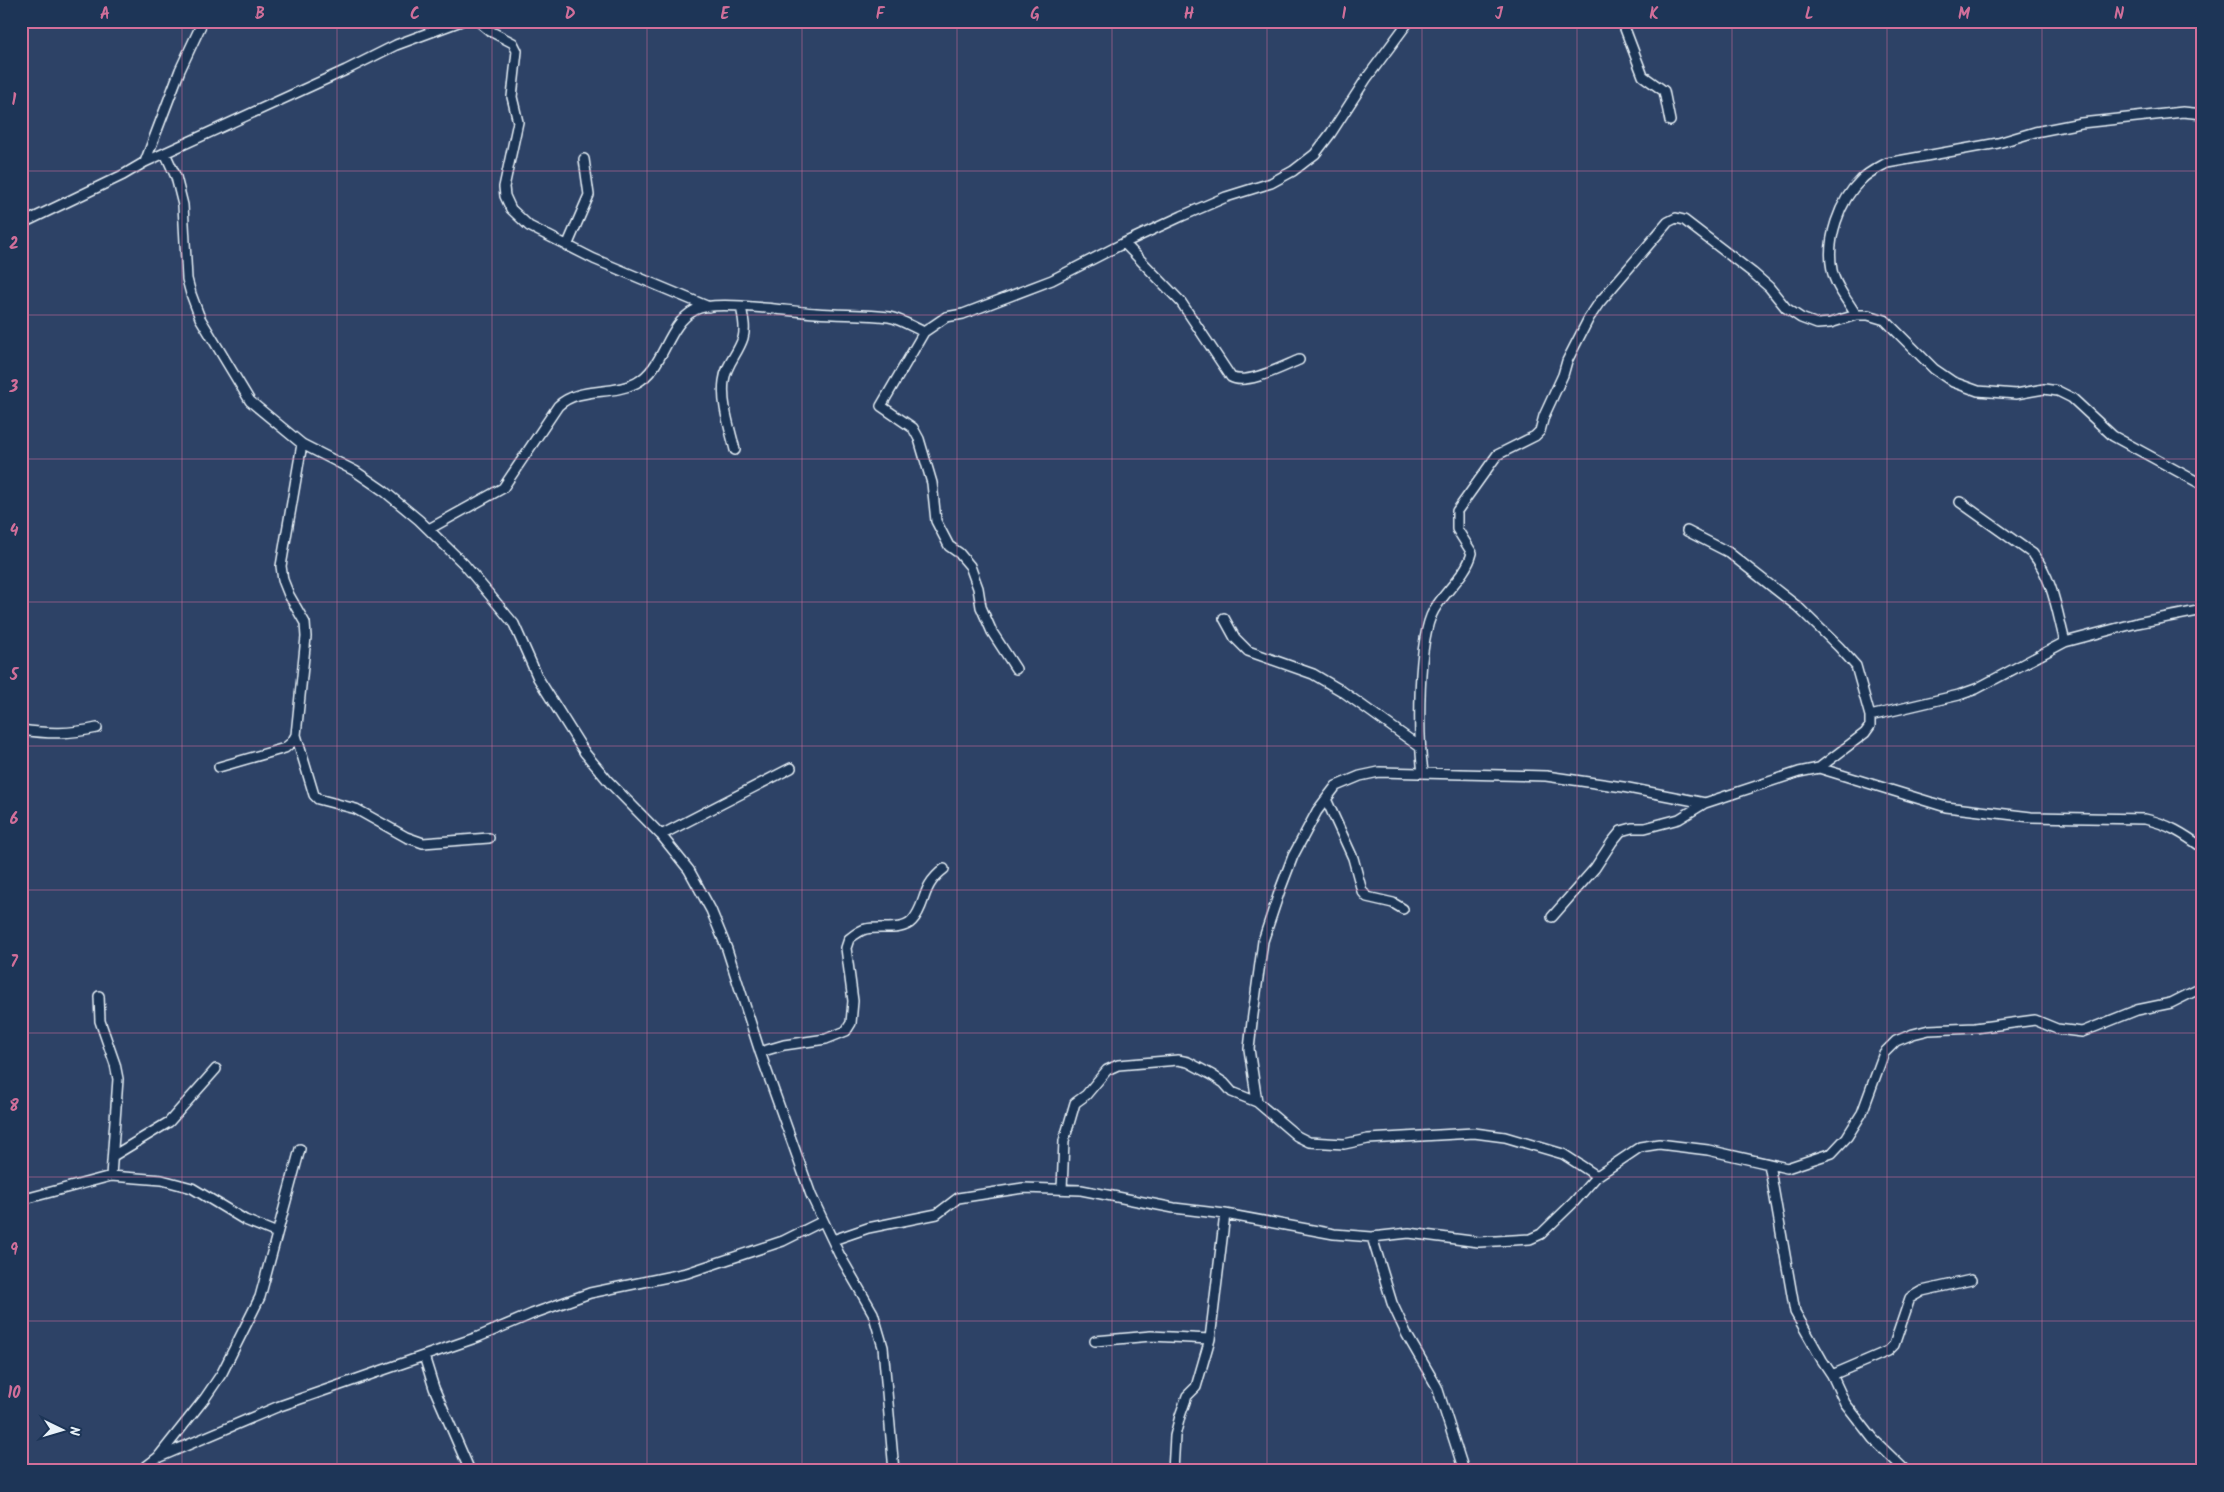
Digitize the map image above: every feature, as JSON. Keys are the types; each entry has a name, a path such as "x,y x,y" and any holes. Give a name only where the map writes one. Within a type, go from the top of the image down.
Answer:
{"street":[{"path":"144,162 180,70 203,21"},
{"path":"21,224 123,175 144,162 382,52 461,21"},
{"path":"478,21 490,31 512,43 517,51 512,97 518,122 504,187 510,209 529,226 567,246 708,307"},
{"path":"1016,669 992,632 981,607 978,588 970,566 959,553 948,546 939,528 934,510 932,483 916,433 913,428 881,406 924,332 946,317 963,314 1052,280 1124,243 1226,197 1271,183 1293,171 1315,154 1332,133 1366,79 1409,21"},
{"path":"1622,21 1643,76 1664,91 1670,121"},
{"path":"1856,315 1832,271 1831,247 1838,218 1848,196 1861,179 1874,170 1887,163 1998,143 2035,132 2080,123 2183,112 2203,114"},
{"path":"165,153 176,177 183,205 187,279 190,294 200,318 250,401 302,444 355,471 384,491 429,529 464,564 514,624 538,678 585,753 609,782 661,835 689,870 712,910 811,1195 873,1313 883,1347 894,1471"},
{"path":"567,246 589,195 584,159"},
{"path":"1423,772 1420,747 1423,665 1428,620 1434,608 1468,563 1472,552 1456,529 1458,511 1497,455 1535,436 1540,431 1544,416 1563,375 1567,361 1589,318 1599,303 1668,222 1676,218 1684,220 1758,278 1769,287 1786,308 1801,318 1817,324 1830,323 1856,315 1868,315 1885,320 1934,370 1953,382 1978,391 2016,394 2044,390 2058,391 2072,398 2113,436 2203,485"},
{"path":"1124,243 1181,302 1231,377 1235,380 1248,379 1299,360"},
{"path":"429,529 503,488 558,406 566,398 582,393 623,388 638,382 655,364 675,329 696,309 708,307 741,308 891,317 924,332"},
{"path":"735,450 724,403 724,382 728,366 744,338 745,326 741,308"},
{"path":"219,767 285,748 296,735 300,709 305,623 288,594 281,566 302,444"},
{"path":"1960,502 2032,554 2040,563 2053,595 2065,642"},
{"path":"1552,917 1595,868 1621,831 1632,828 1645,828 1679,819 1705,803 1799,772 1819,768 1865,733 1870,726 1870,716 1856,666 1839,647 1798,607 1728,552 1687,531"},
{"path":"1870,716 1960,695 1976,689 2065,642 2137,623 2203,610"},
{"path":"1224,618 1235,638 1248,651 1313,674 1342,690 1420,747"},
{"path":"21,730 50,734 70,733 97,728"},
{"path":"296,735 314,795 318,799 356,809 423,843 489,838"},
{"path":"661,835 791,768"},
{"path":"1819,768 1946,807 2031,817 2145,819 2163,823 2180,831 2203,848"},
{"path":"1256,1102 1249,1049 1263,941 1293,856 1326,799 1336,786 1360,776 1379,772 1546,776 1623,787 1705,803"},
{"path":"1326,799 1352,858 1362,891 1367,898 1393,903 1403,909"},
{"path":"760,1052 784,1045 826,1039 846,1031 851,1023 853,1001 846,948 849,939 866,929 905,926 912,921 928,885 934,876 944,869"},
{"path":"833,1240 868,1228 937,1214 958,1198 1023,1188 1062,1189 1130,1198 1174,1208 1225,1214 1334,1234 1372,1238 1408,1233 1479,1242 1530,1239 1541,1234 1574,1202 1597,1176 1640,1147 1659,1144 1708,1150 1787,1168 1832,1154 1846,1137 1862,1112 1884,1052 1896,1041 1929,1030 1975,1028 2035,1020 2057,1029 2082,1032 2137,1010 2171,1003 2203,987"},
{"path":"99,996 100,1021 115,1064 118,1079 111,1176"},
{"path":"1062,1189 1064,1141 1075,1103 1086,1094 1107,1070 1118,1064 1178,1060 1188,1062 1224,1083 1232,1092 1256,1102 1297,1136 1309,1142 1344,1144 1368,1139 1474,1133 1505,1137 1563,1154 1597,1176"},
{"path":"113,1156 169,1122 216,1069"},
{"path":"140,1471 157,1458 205,1398 222,1373 240,1340 260,1297 300,1149"},
{"path":"1769,1164 1795,1312 1832,1375 1845,1403 1874,1438 1906,1471"},
{"path":"21,1200 111,1176 162,1180 192,1188 245,1220 277,1233"},
{"path":"1174,1471 1175,1436 1180,1416 1187,1396 1196,1388 1210,1339 1225,1214"},
{"path":"157,1458 277,1407 424,1356 590,1293 662,1280 724,1262 782,1241 823,1221"},
{"path":"1372,1238 1392,1303 1407,1335 1437,1387 1464,1471"},
{"path":"1832,1375 1888,1351 1894,1345 1910,1298 1922,1291 1972,1280"},
{"path":"1096,1342 1151,1336 1210,1339"},
{"path":"424,1356 434,1388 470,1471"}]}
